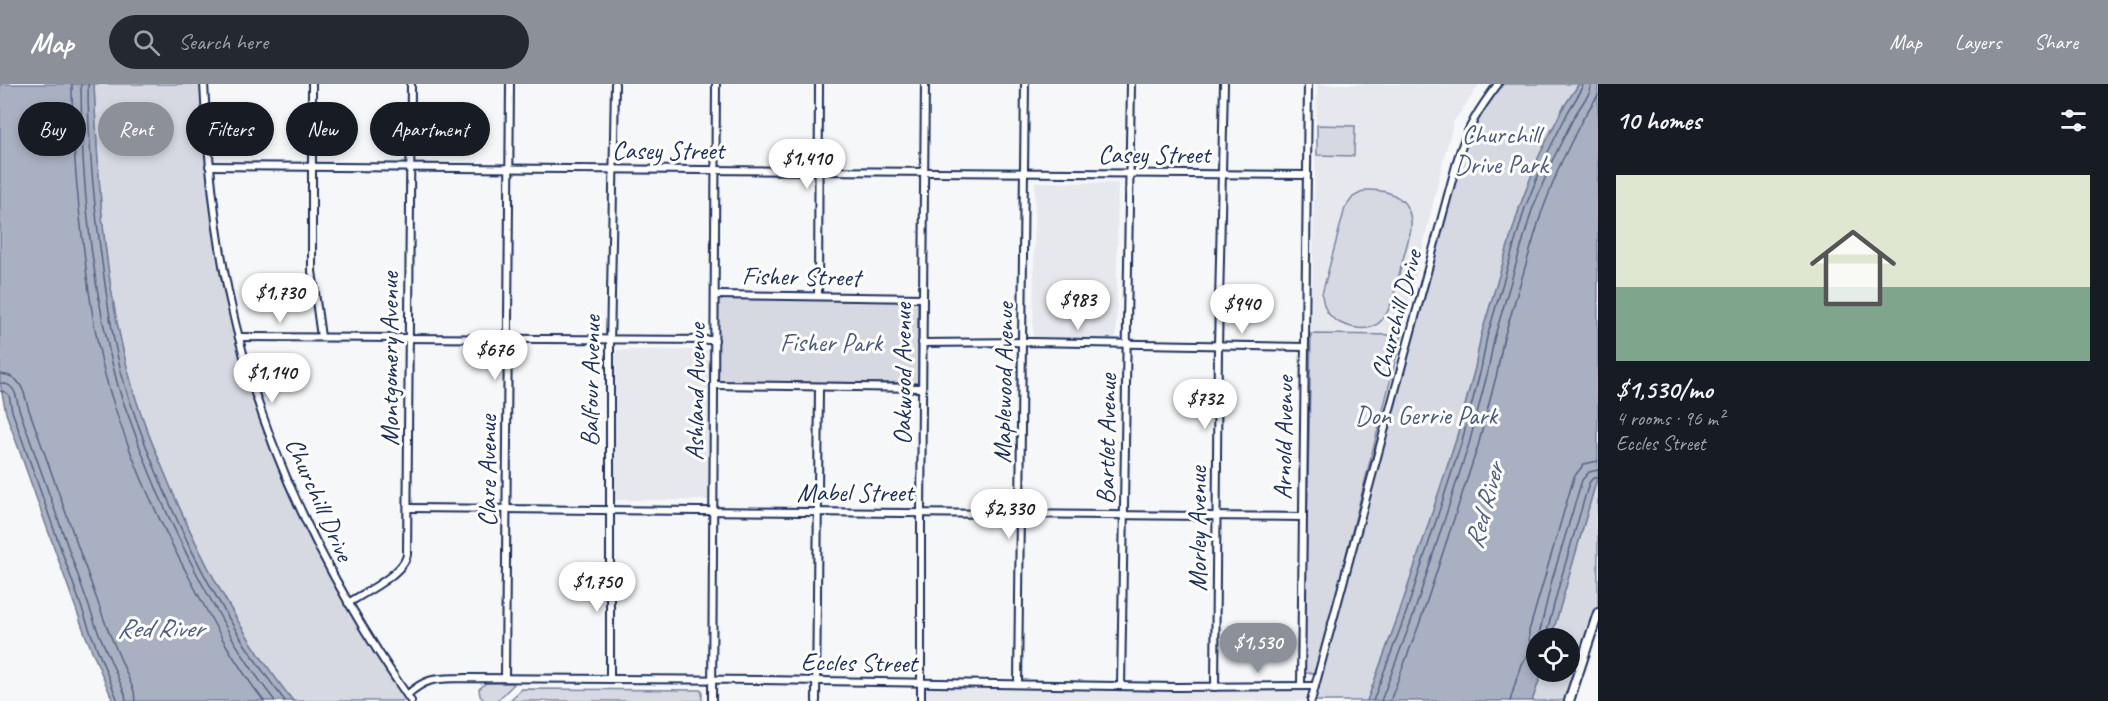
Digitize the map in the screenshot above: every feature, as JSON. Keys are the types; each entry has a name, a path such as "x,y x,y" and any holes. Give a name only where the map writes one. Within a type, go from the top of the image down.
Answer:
{"street":[{"name":"Churchill Drive","path":"204,84 209,166 223,265 240,337 263,417 286,477 313,536 348,603 409,698"},
{"path":"312,84 312,271 321,337"},
{"name":"Montgomery Avenue","path":"348,603 403,566 407,554 411,84"},
{"name":"Clare Avenue","path":"505,678 510,84"},
{"name":"Balfour Avenue","path":"610,679 608,510 615,84"},
{"name":"Ashland Avenue","path":"712,701 716,84"},
{"path":"818,296 819,84"},
{"name":"Oakwood Avenue","path":"921,701 925,84"},
{"name":"Maplewood Avenue","path":"1018,683 1025,84"},
{"name":"Bartlet Avenue","path":"1121,686 1131,84"},
{"name":"Morley Avenue","path":"1215,687 1218,346 1224,84"},
{"name":"Arnold Avenue","path":"1301,685 1308,84"},
{"name":"Churchill Drive","path":"1311,701 1458,158 1472,121 1498,84"},
{"name":"Casey Street","path":"209,166 1307,175"},
{"name":"Fisher Street","path":"715,295 922,298"},
{"path":"240,337 715,340"},
{"path":"922,343 1023,342 1304,347"},
{"path":"714,386 922,388"},
{"path":"816,701 819,387"},
{"name":"Mabel Street","path":"408,508 1021,512 1302,517"},
{"path":"1569,701 1597,616"},
{"name":"Eccles Street","path":"409,698 417,686 431,679 505,678 1215,687 1315,686"}],"shaded area":[{"path":"1317,84 1480,84 1454,121 1402,335 1311,334"},
{"path":"1035,182 1118,183 1116,340 1033,339"},
{"path":"616,350 711,350 709,500 615,500"},
{"path":"921,684 1315,686 1311,701 921,701"}],"green space":[{"path":"94,84 204,84 206,102 186,102 186,156 212,156 223,265 263,417 327,563 411,701 293,701 254,647 219,589 175,498 134,393 114,309 108,271 98,159"},
{"name":"Churchill Drive Park","path":"1498,84 1579,84 1563,108 1539,156 1520,206 1481,336 1456,440 1399,614 1367,701 1311,701 1466,133"},
{"path":"1317,125 1355,126 1354,156 1317,155"},
{"path":"1366,190 1385,192 1399,198 1409,211 1411,229 1388,310 1377,325 1358,328 1340,323 1331,317 1324,305 1322,294 1345,208 1353,197"},
{"name":"Fisher Park","path":"718,298 918,302 918,383 718,382"},
{"path":"1311,334 1402,335 1319,662 1313,673 1304,673"},
{"path":"1598,475 1598,613 1580,668 1580,628 1554,628"},
{"path":"1539,682 1575,682 1569,701 1532,701"},
{"path":"486,683 514,684 497,701 485,701 480,696 479,689"},
{"path":"522,689 702,690 702,701 509,701"}],"water":[{"name":"Red River","path":"0,84 94,84 100,197 108,271 114,309 137,404 175,498 219,589 254,647 293,701 113,701 85,634 6,413 0,383"},
{"name":"Red River","path":"1579,84 1598,84 1598,475 1554,628 1526,628 1526,682 1539,682 1532,701 1367,701 1399,614 1456,440 1481,336 1520,206 1539,156 1563,108"}],"park label":[{"name":"Don Gerrie Park","path":"1426,415"}]}
